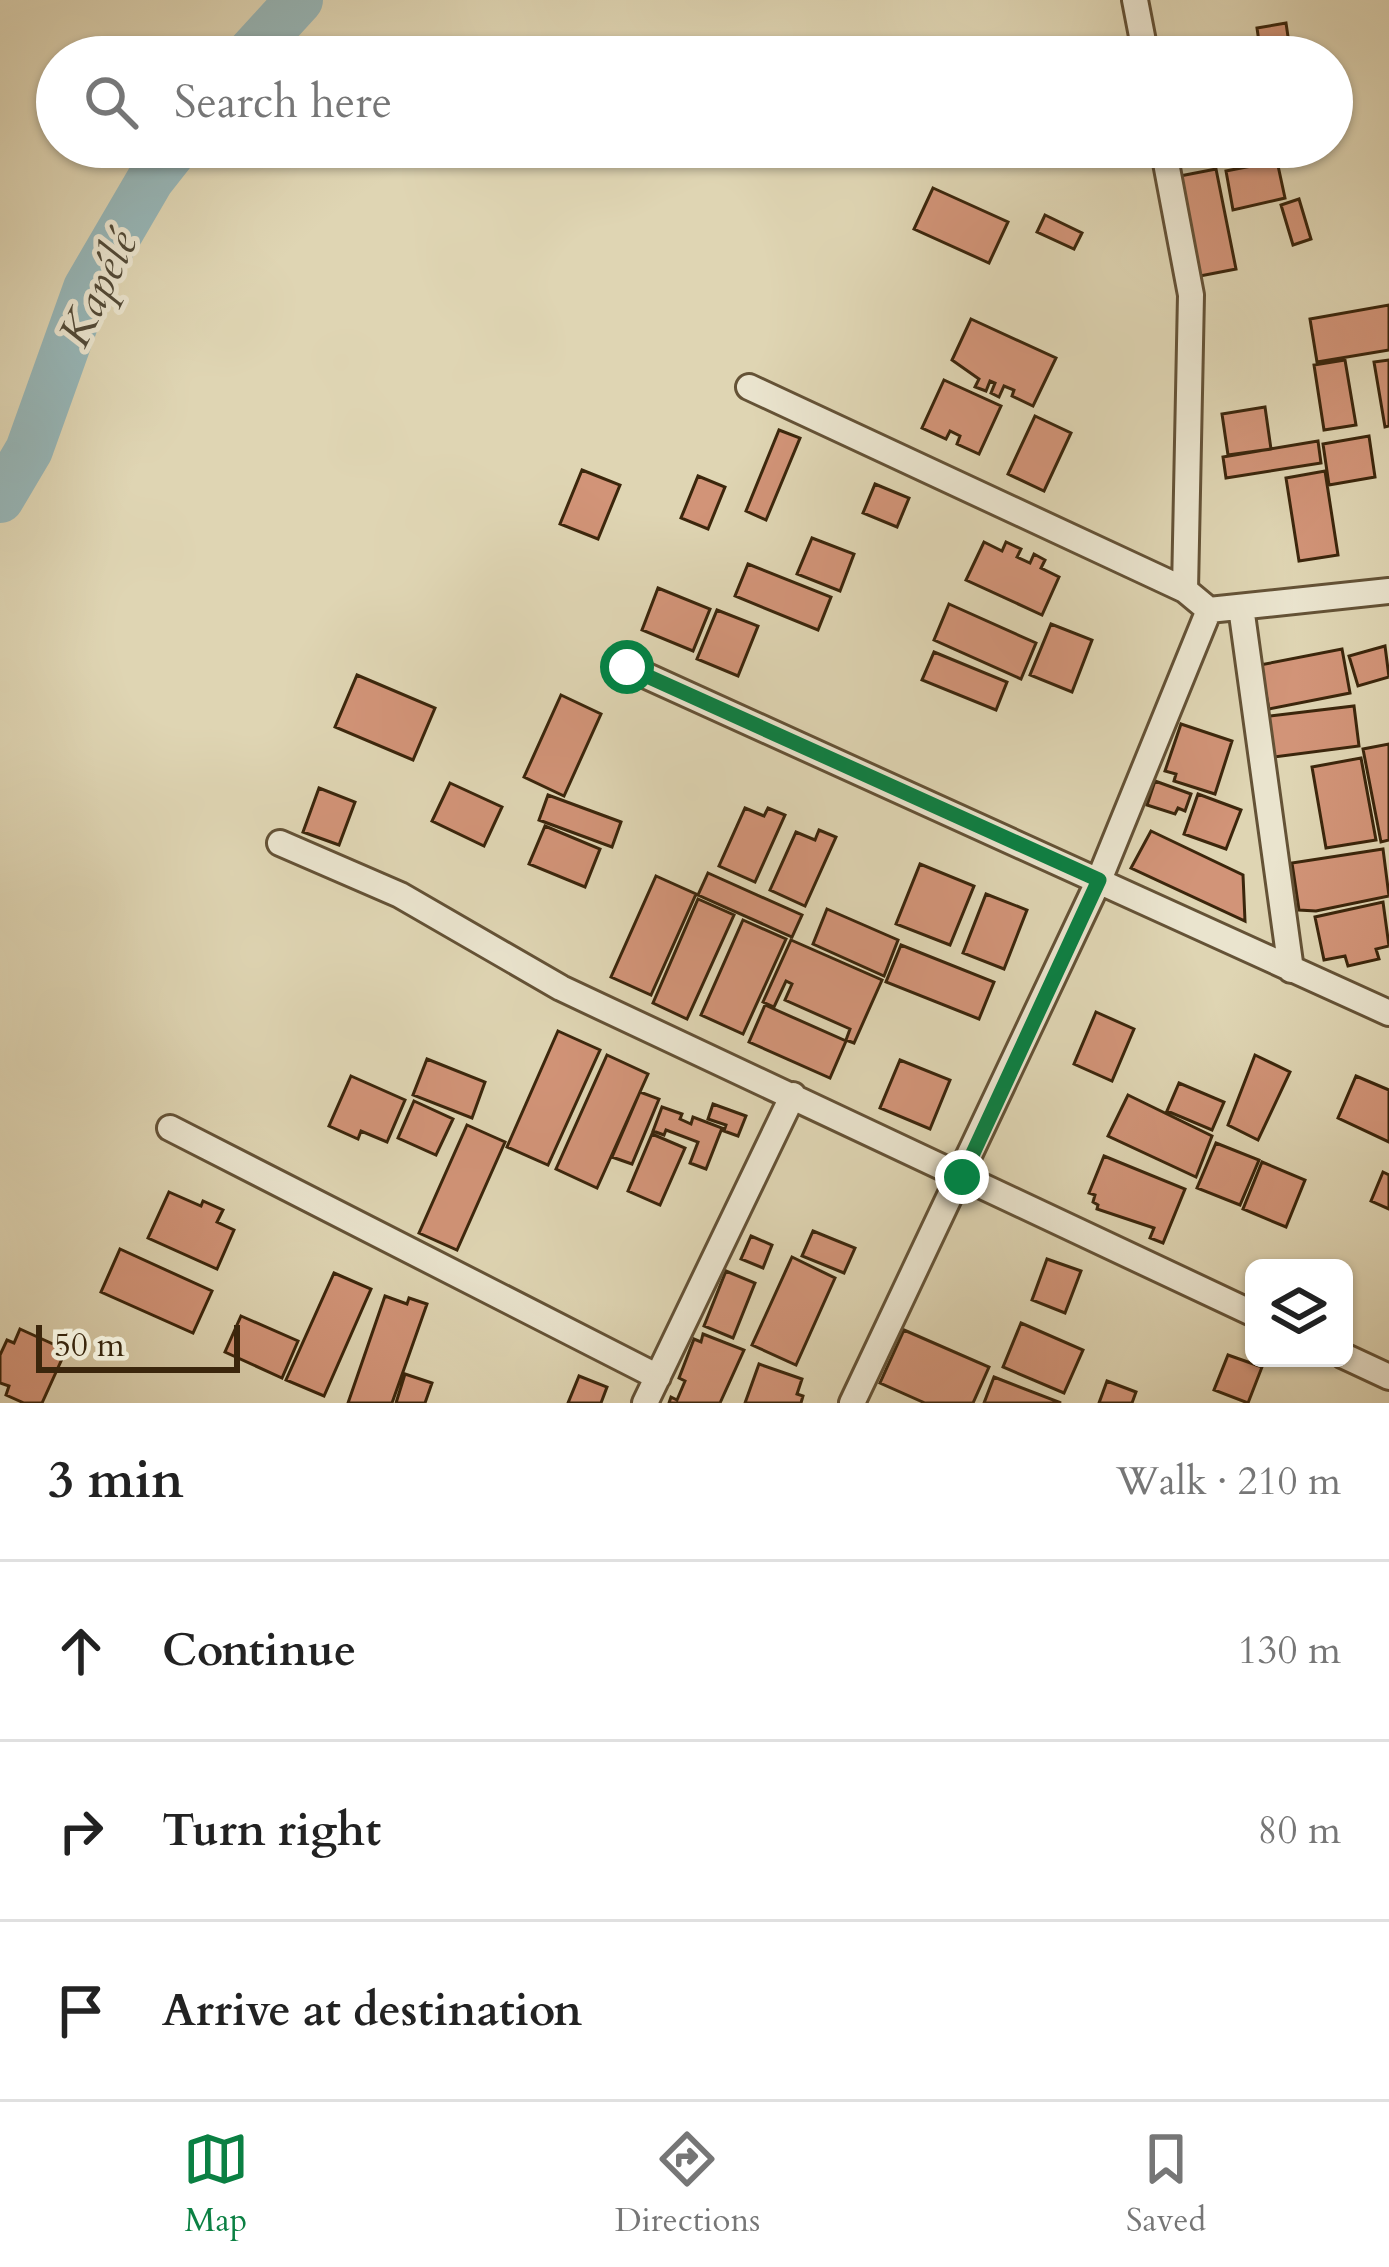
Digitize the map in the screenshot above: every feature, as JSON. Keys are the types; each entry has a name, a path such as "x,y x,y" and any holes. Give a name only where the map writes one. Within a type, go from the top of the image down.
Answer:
{"street":[{"path":"1136,0 1142,36"},
{"path":"1167,168 1191,295 1185,590"},
{"path":"749,387 1185,590 1209,610 1389,591"},
{"path":"1241,607 1291,970"},
{"path":"851,1403 1099,880 1209,610"},
{"path":"627,667 1389,1013"},
{"path":"280,843 400,895 562,988 1245,1309"},
{"path":"645,1403 793,1095"},
{"path":"170,1127 658,1377"},
{"path":"1353,1360 1389,1377"}],"building":[{"path":"1286,23 1288,36 1258,36 1257,28"},
{"path":"1279,168 1285,198 1233,210 1226,171"},
{"path":"1216,169 1236,269 1200,276 1180,176"},
{"path":"933,188 1008,222 989,263 914,229"},
{"path":"1299,199 1311,239 1293,245 1281,205"},
{"path":"1045,215 1082,233 1074,249 1037,232"},
{"path":"1389,305 1389,350 1317,362 1310,319"},
{"path":"971,319 1056,358 1033,406 1012,396 1014,390 1004,386 999,397 991,393 995,383 990,381 986,391 975,387 979,379 952,360"},
{"path":"1345,360 1356,425 1324,430 1314,365"},
{"path":"1389,360 1389,426 1385,427 1374,362"},
{"path":"944,380 1001,406 979,454 957,444 960,436 950,431 946,439 922,428"},
{"path":"1265,407 1271,449 1228,455 1222,414"},
{"path":"1035,416 1071,433 1044,491 1008,474"},
{"path":"779,430 800,438 766,520 746,511"},
{"path":"1369,436 1375,477 1329,485 1323,444"},
{"path":"1318,441 1321,463 1226,478 1223,457"},
{"path":"582,470 620,485 598,539 560,524"},
{"path":"1325,471 1338,555 1299,561 1286,478"},
{"path":"698,476 725,487 708,529 681,518"},
{"path":"875,484 909,498 897,527 863,513"},
{"path":"812,538 854,554 840,591 797,574"},
{"path":"984,542 1002,551 1006,542 1021,549 1017,557 1030,563 1034,554 1045,560 1041,568 1059,577 1042,615 966,580"},
{"path":"748,564 831,597 818,630 735,596"},
{"path":"658,588 710,609 693,651 642,630"},
{"path":"949,604 1036,643 1021,679 934,640"},
{"path":"717,610 758,626 738,676 697,659"},
{"path":"1051,624 1092,640 1072,692 1030,675"},
{"path":"1385,646 1389,677 1358,686 1349,656"},
{"path":"1342,649 1350,693 1269,709 1260,665"},
{"path":"934,652 1007,682 996,710 922,680"},
{"path":"357,675 435,708 413,760 335,727"},
{"path":"561,695 601,714 564,796 524,777"},
{"path":"1354,706 1359,746 1267,758 1262,717"},
{"path":"1181,724 1232,741 1215,794 1174,781 1176,774 1165,771"},
{"path":"1389,744 1389,840 1381,842 1363,749"},
{"path":"1361,758 1376,840 1326,848 1312,767"},
{"path":"1155,781 1191,794 1185,811 1178,808 1175,814 1147,805"},
{"path":"450,783 502,807 484,846 432,821"},
{"path":"319,788 355,802 339,845 303,832"},
{"path":"1198,794 1241,810 1226,849 1184,834"},
{"path":"548,795 621,822 612,847 539,820"},
{"path":"745,808 764,816 768,808 785,815 755,882 719,866"},
{"path":"545,826 600,849 585,887 529,864"},
{"path":"819,830 836,837 805,906 770,890 796,832 815,840"},
{"path":"1151,831 1243,875 1245,921 1131,868"},
{"path":"1383,849 1389,896 1316,911 1299,910 1292,863"},
{"path":"920,864 974,886 950,945 896,924"},
{"path":"708,873 802,915 792,937 698,895"},
{"path":"656,876 696,894 651,995 611,977"},
{"path":"986,894 1027,910 1004,969 963,953"},
{"path":"698,899 734,915 687,1019 653,1003"},
{"path":"1383,902 1389,946 1376,949 1379,959 1348,966 1345,956 1324,960 1315,917"},
{"path":"827,909 898,940 884,976 813,944"},
{"path":"743,920 786,939 743,1034 701,1015"},
{"path":"791,940 882,980 854,1043 846,1040 850,1029 785,1000 792,984 786,981 774,1007 763,1002"},
{"path":"901,945 994,982 979,1019 886,982"},
{"path":"765,1005 846,1041 830,1078 749,1042"},
{"path":"1096,1012 1134,1029 1112,1081 1074,1064"},
{"path":"558,1031 600,1050 548,1165 507,1147"},
{"path":"607,1055 648,1074 597,1188 556,1169"},
{"path":"1255,1055 1290,1072 1258,1140 1228,1125"},
{"path":"427,1059 485,1082 472,1118 413,1095"},
{"path":"900,1060 950,1080 930,1129 880,1108"},
{"path":"351,1076 405,1100 387,1142 361,1131 358,1139 329,1126"},
{"path":"1356,1076 1389,1090 1389,1142 1338,1118"},
{"path":"1179,1083 1224,1102 1212,1130 1167,1111"},
{"path":"640,1092 659,1099 632,1164 612,1157"},
{"path":"1128,1095 1212,1136 1196,1177 1108,1136"},
{"path":"414,1101 453,1119 436,1155 398,1138"},
{"path":"713,1104 746,1116 738,1136 724,1131 726,1125 708,1119"},
{"path":"662,1107 682,1114 680,1119 691,1124 693,1117 722,1128 706,1169 690,1163 698,1142 666,1130 664,1135 653,1131"},
{"path":"467,1125 505,1142 457,1250 419,1233"},
{"path":"652,1134 685,1148 660,1205 628,1191"},
{"path":"1216,1143 1259,1160 1240,1205 1197,1188"},
{"path":"1104,1156 1185,1189 1163,1243 1150,1238 1154,1228 1097,1209 1095,1195 1089,1193"},
{"path":"1262,1162 1305,1180 1286,1227 1243,1209"},
{"path":"1383,1172 1389,1175 1389,1209 1371,1201"},
{"path":"169,1192 223,1210 217,1222 234,1230 217,1269 148,1238"},
{"path":"813,1231 855,1248 844,1273 802,1256"},
{"path":"751,1236 772,1245 763,1268 741,1259"},
{"path":"120,1249 212,1291 193,1333 101,1292"},
{"path":"792,1257 835,1278 796,1365 752,1345"},
{"path":"1047,1259 1081,1271 1065,1313 1032,1300"},
{"path":"726,1271 755,1283 733,1338 704,1326"},
{"path":"334,1273 371,1289 324,1396 286,1380"},
{"path":"385,1296 407,1304 409,1298 427,1304 392,1403 348,1403"},
{"path":"241,1316 298,1341 282,1378 225,1352"},
{"path":"1021,1323 1083,1350 1064,1393 1003,1367"},
{"path":"20,1329 66,1350 42,1403 24,1403 6,1395 9,1386 0,1383 0,1355 7,1340 14,1343"},
{"path":"904,1330 989,1367 973,1403 925,1403 880,1383"},
{"path":"703,1334 744,1350 720,1403 669,1403 671,1397 677,1400 685,1381 679,1378 694,1339 701,1342"},
{"path":"1228,1355 1245,1361 1245,1367 1262,1367 1248,1403 1214,1390"},
{"path":"759,1364 802,1379 797,1394 803,1396 801,1403 745,1403"},
{"path":"405,1374 432,1383 425,1403 396,1403"},
{"path":"579,1376 607,1387 601,1403 568,1403"},
{"path":"994,1377 1061,1403 984,1403"},
{"path":"1107,1381 1136,1392 1132,1403 1099,1403"}],"waterway":[{"name":"Kapélé","path":"266,36 299,0"},
{"name":"Kapélé","path":"0,499 29,450 87,288 159,168"}],"route":[{"path":"627,667 1099,880 962,1177"}]}
